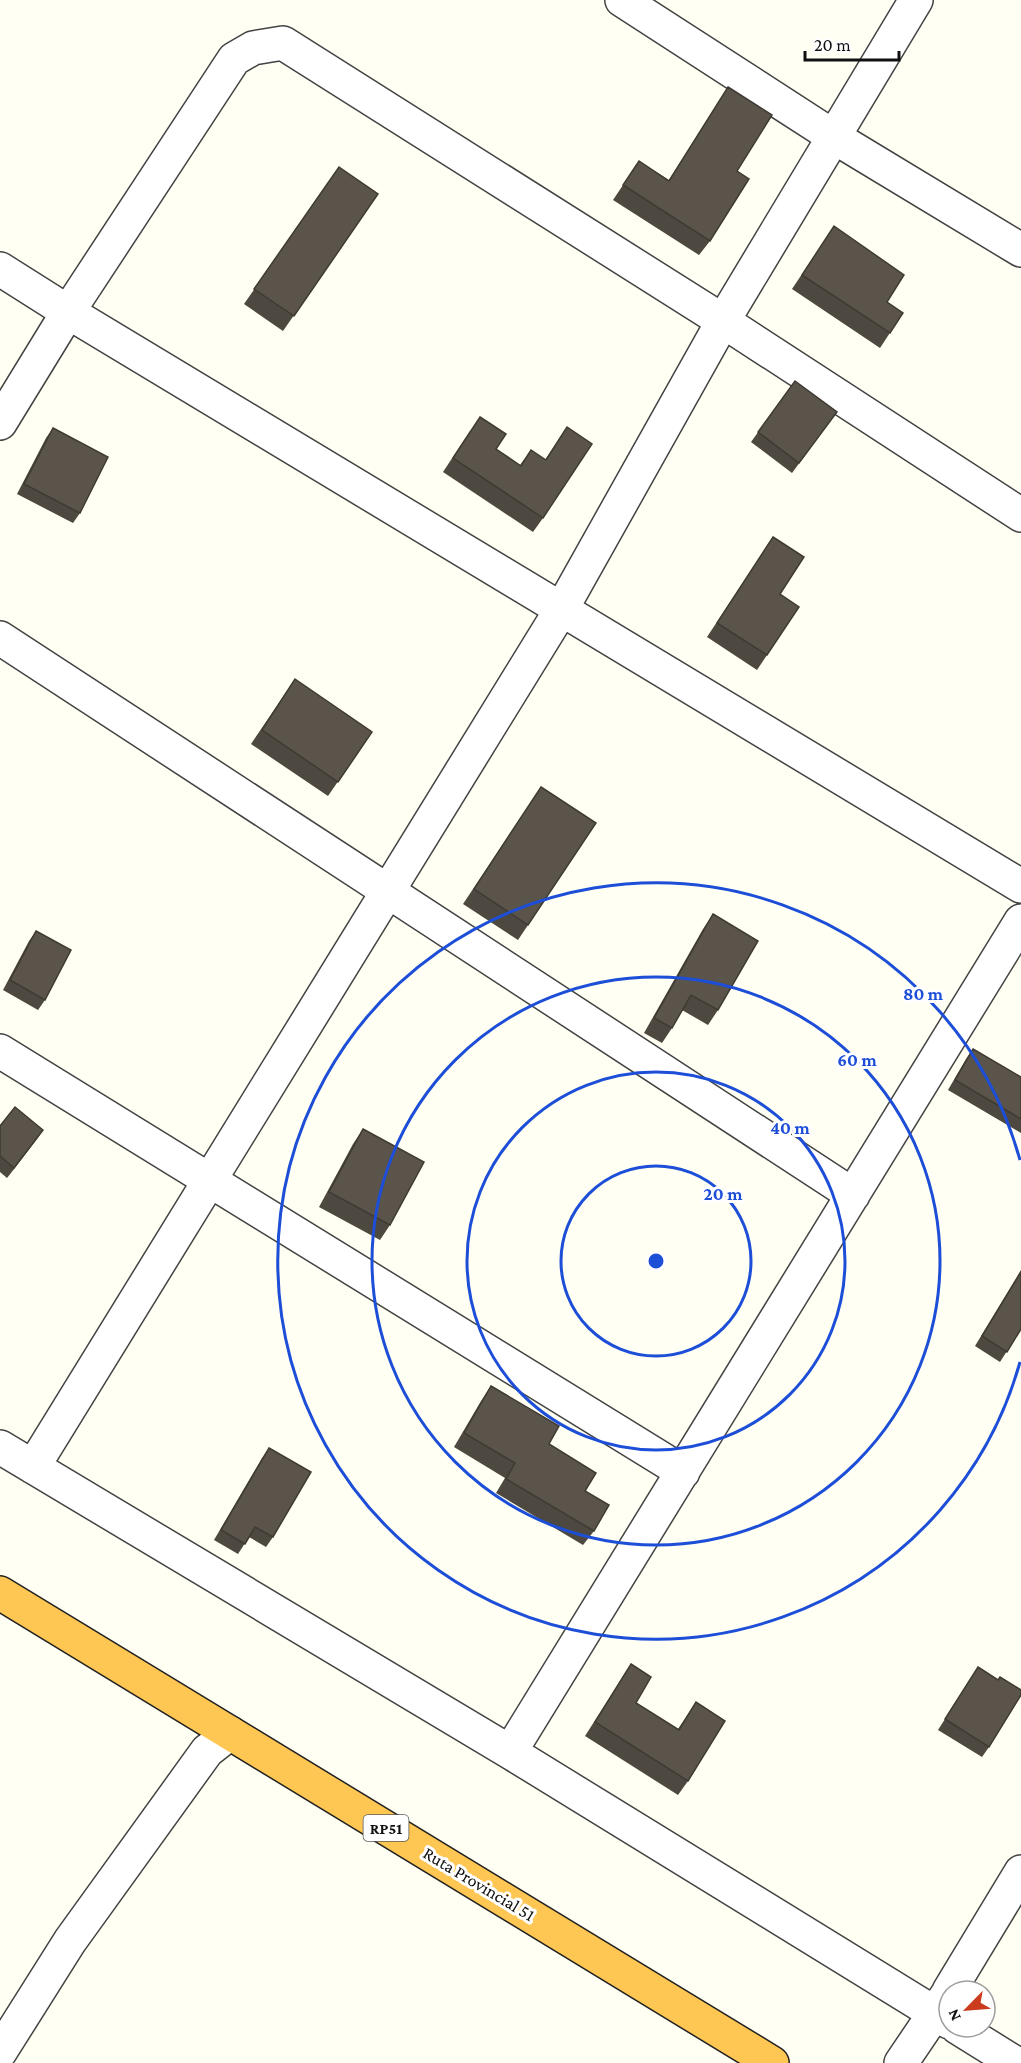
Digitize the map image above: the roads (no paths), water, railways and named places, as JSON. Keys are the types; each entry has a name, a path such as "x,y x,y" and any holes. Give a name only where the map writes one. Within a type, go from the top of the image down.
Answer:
{"highway":[{"name":"Ruta Provincial 51","path":"0,1593 772,2063"}],"street":[{"path":"622,0 834,137 1021,250"},
{"path":"33,1467 561,610 723,321 916,0"},
{"path":"0,423 68,312 234,59 253,48 283,43 723,321 1021,515"},
{"path":"0,269 1021,886"},
{"path":"0,638 853,1195"},
{"path":"510,1752 1021,921"},
{"path":"0,1051 683,1472"},
{"path":"0,1447 510,1752 937,2003"},
{"path":"0,2052 70,1941 207,1751 230,1733"},
{"path":"964,1979 1021,1872"},
{"path":"901,2063 937,2022"},
{"path":"985,2039 1015,2063"}]}
